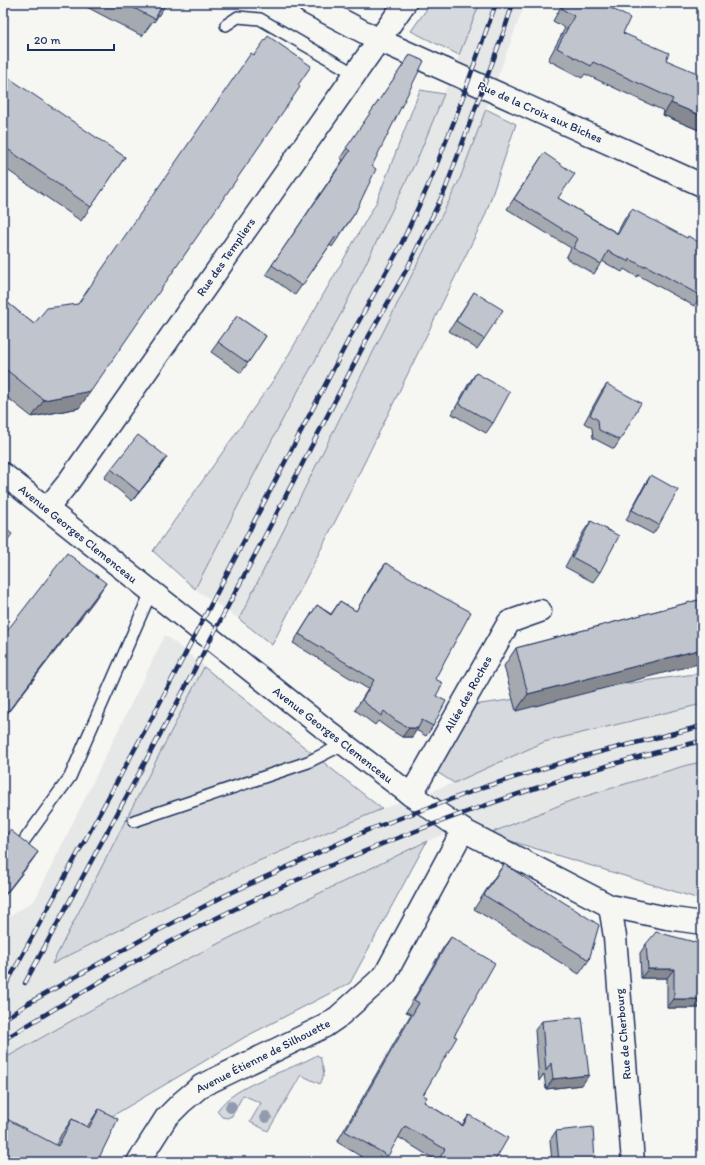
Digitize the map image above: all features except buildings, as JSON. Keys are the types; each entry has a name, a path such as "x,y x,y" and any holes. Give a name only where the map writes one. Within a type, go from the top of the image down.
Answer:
{"street":[{"name":"Rue de la Croix aux Biches","path":"309,3 378,40 702,184"},
{"name":"Rue des Templiers","path":"47,509 405,3"},
{"name":"Avenue Georges Clemenceau","path":"3,474 344,744 411,795 463,830 610,906 667,918 702,923"},
{"name":"Allée des Roches","path":"411,795 509,622 540,611"},
{"name":"Avenue Étienne de Silhouette","path":"138,1162 166,1118 201,1086 325,1026 338,1018 385,975 463,830"},
{"name":"Rue de Cherbourg","path":"610,906 616,945 633,1162"}],"lane":[{"path":"226,25 238,17 260,19 355,74"},
{"path":"21,845 70,777 151,592"},
{"path":"134,821 308,762 344,744"}],"shaded area":[{"path":"431,3 480,3 459,55 411,31"},
{"path":"480,3 525,3 459,181 239,619 195,589 287,411 342,312 419,155"},
{"path":"420,90 444,94 419,155 342,312 287,411 195,589 153,551 277,375 376,203"},
{"path":"486,109 516,124 485,216 345,502 272,645 239,619 459,181"},
{"path":"165,635 382,809 454,783 429,767 702,690 702,895 696,898 464,827 427,841 350,983 245,1037 3,1133 3,921 35,900"},
{"path":"204,667 382,809 249,865 52,964"},
{"path":"702,673 702,704 544,742 454,783 429,767 466,706"},
{"path":"702,762 702,895 696,898 488,834 570,801 687,765"},
{"path":"427,841 350,983 245,1037 45,1156 3,1133 3,1065 7,1057 130,988"},
{"path":"317,1055 320,1057 323,1071 323,1077 320,1084 301,1075 268,1131 250,1122 261,1103 243,1095 232,1116 227,1118 222,1117 217,1111 225,1101 236,1093 263,1079"}],"railway":[{"path":"7,983 155,712 350,337 399,249 428,186 455,119 496,3"},
{"path":"25,983 168,720 366,341 408,267 445,190 513,3"},
{"path":"3,1020 27,1004 157,931 226,895 368,830 487,786 580,757 702,726"},
{"path":"3,1040 147,954 266,894 333,864 366,850 500,800 634,758 702,741"}]}
